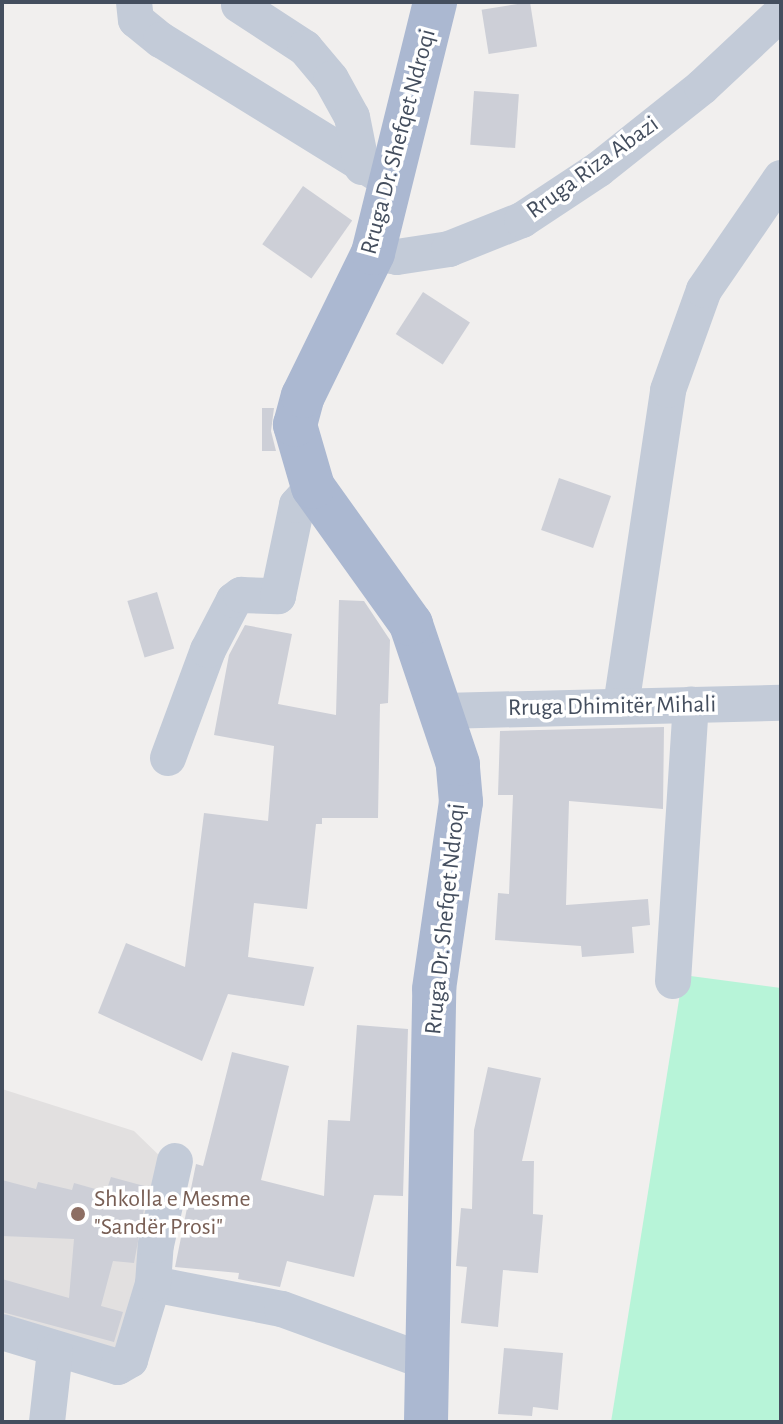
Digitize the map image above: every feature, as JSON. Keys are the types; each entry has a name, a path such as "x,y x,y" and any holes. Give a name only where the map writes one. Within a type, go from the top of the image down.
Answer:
{"main road":[{"name":"Rruga Dr. Shefqet Ndroqi","path":"426,1422 434,989 461,802 458,764 443,711 411,624 313,487 295,425 303,396 373,253 376,175 435,2"}],"street":[{"path":"134,2 136,20 161,40 376,175"},
{"path":"239,5 305,48 331,79 352,117 376,175"},
{"name":"Rruga Riza Abazi","path":"373,253 397,257 449,249 522,220 599,169 668,114 781,13"},
{"path":"621,706 672,377 704,290 781,178"},
{"path":"168,758 208,650 234,600 241,595 278,596 297,505 313,487"},
{"name":"Rruga Dhimitër Mihali","path":"443,711 781,703"},
{"path":"673,981 691,705"},
{"path":"2,1332 55,1351 118,1367 130,1360 153,1284 156,1245 175,1161"},
{"path":"153,1284 282,1309 427,1362"},
{"path":"47,1422 55,1351"}],"shaded area":[{"name":"Shkolla e Mesme \"Sandër Prosi\"","path":"2,1089 134,1131 167,1163 119,1353 2,1321"}],"green space":[{"path":"683,975 781,988 781,1422 611,1422"}],"building":[{"path":"530,2 537,46 489,54 482,10"},
{"path":"474,91 519,94 515,148 470,145"},
{"path":"303,186 352,220 311,279 262,244"},
{"path":"423,292 470,322 443,364 396,334"},
{"path":"262,408 274,408 271,431 276,451 262,451"},
{"path":"559,478 611,496 593,548 541,530"},
{"path":"157,592 174,648 145,657 127,601"},
{"path":"339,600 364,601 390,640 388,703 380,704 378,818 322,818 322,824 316,824 307,909 254,903 248,957 314,967 304,1006 228,994 202,1061 98,1013 126,943 185,967 204,813 268,821 274,746 214,735 229,655 245,625 292,634 278,704 336,715"},
{"path":"664,727 663,809 569,801 566,905 648,899 650,925 632,927 634,953 582,957 581,946 495,940 498,893 509,894 513,795 498,795 500,731"},
{"path":"357,1025 408,1029 403,1196 374,1195 354,1277 287,1261 280,1287 238,1279 239,1273 175,1267 196,1164 203,1166 232,1052 289,1066 261,1180 324,1196 328,1120 350,1121"},
{"path":"488,1067 541,1078 522,1161 534,1161 533,1214 543,1215 538,1273 503,1270 498,1327 461,1323 467,1267 456,1266 461,1208 472,1209 474,1130"},
{"path":"111,1177 148,1187 134,1263 113,1261 101,1306 123,1312 114,1342 2,1312 2,1279 69,1298 74,1239 2,1236 2,1180 36,1189 38,1182 72,1190 74,1183 106,1192"},
{"path":"504,1348 563,1353 558,1410 533,1407 532,1416 498,1414"}],"place":[{"name":"Shkolla e Mesme \"Sandër Prosi\"","path":"78,1214"}]}
